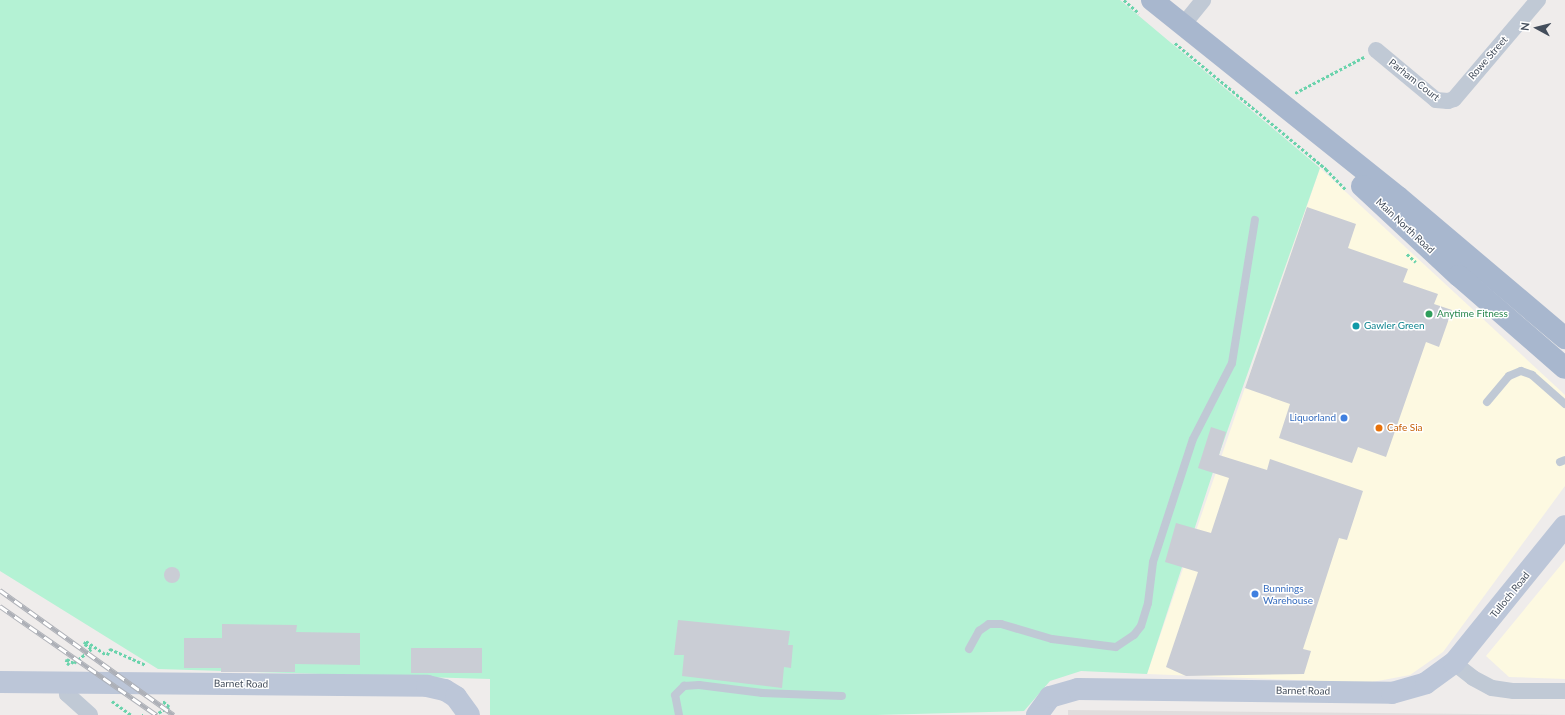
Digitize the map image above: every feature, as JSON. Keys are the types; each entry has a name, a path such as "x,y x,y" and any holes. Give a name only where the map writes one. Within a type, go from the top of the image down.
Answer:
{"main road":[{"name":"Main North Road","path":"1152,0 1249,80 1398,197 1565,338"},
{"name":"Main North Road","path":"1249,80 1459,276 1565,368"}],"street":[{"path":"1182,25 1203,0"},
{"name":"Rowe Street","path":"1454,98 1538,0"},
{"name":"Parham Court","path":"1376,50 1436,100 1441,102 1454,98"},
{"name":"Tulloch Road","path":"1454,663 1565,526"},
{"path":"1454,663 1473,678 1492,688 1514,691 1565,691"},
{"name":"Barnet Road","path":"1037,715 1050,697 1078,689 1392,692 1426,683 1454,663"},
{"path":"65,676 67,694 90,715"},
{"name":"Barnet Road","path":"0,682 65,676 140,684 427,686 445,690 456,697 469,715"}],"lane":[{"path":"968,649 980,631 989,624 1001,624 1052,640 1116,648 1134,635 1141,626 1148,603 1153,562 1193,439 1232,363 1255,220"},
{"path":"1487,402 1510,376 1521,371 1532,375 1565,404"},
{"path":"679,715 675,695 684,686 698,685 762,693 842,696"}],"path":[{"path":"1293,93 1376,50"},
{"path":"65,676 73,667 66,662 67,659 74,663 91,650 84,644 86,641 107,655 110,649 147,665 140,684"},
{"path":"107,700 114,701 131,715"}],"shaded area":[{"path":"1320,168 1565,395 1565,486 1443,652 1410,675 1367,683 1147,674"},
{"path":"1565,560 1565,679 1509,677 1486,656"},
{"path":"1068,710 1565,715 1068,715"}],"green space":[{"path":"0,0 1120,0 1320,168 1216,463 1147,674 1081,671 1050,681 1024,711 876,715 490,715 490,679 158,669 0,571"}],"building":[{"name":"Gawler Green","path":"1307,207 1356,224 1348,248 1408,269 1403,282 1438,294 1434,304 1452,310 1439,347 1426,342 1386,457 1358,447 1352,463 1279,438 1290,404 1245,388"},
{"name":"Bunnings Warehouse","path":"1211,427 1226,432 1219,455 1267,470 1270,459 1363,491 1347,540 1339,538 1303,649 1311,651 1304,674 1186,676 1166,667 1198,572 1165,562 1176,523 1211,533 1229,478 1198,468"},
{"path":"172,567 179,572 180,575 175,582 172,583 165,578 164,575 169,568"},
{"path":"678,620 790,631 788,645 793,645 791,668 784,667 782,688 682,676 684,655 674,655"},
{"path":"222,624 297,625 296,632 360,633 360,665 295,664 295,672 221,672 221,668 184,668 184,638 222,638"},
{"path":"411,648 482,648 482,673 411,673"}],"railway":[{"path":"0,590 174,715"},
{"path":"0,606 157,715"}],"place":[{"name":"Anytime Fitness","path":"1429,314"},
{"name":"Gawler Green","path":"1356,326"},
{"name":"Liquorland","path":"1344,418"},
{"name":"Cafe Sia","path":"1379,428"},
{"name":"Bunnings Warehouse","path":"1255,594"}]}
